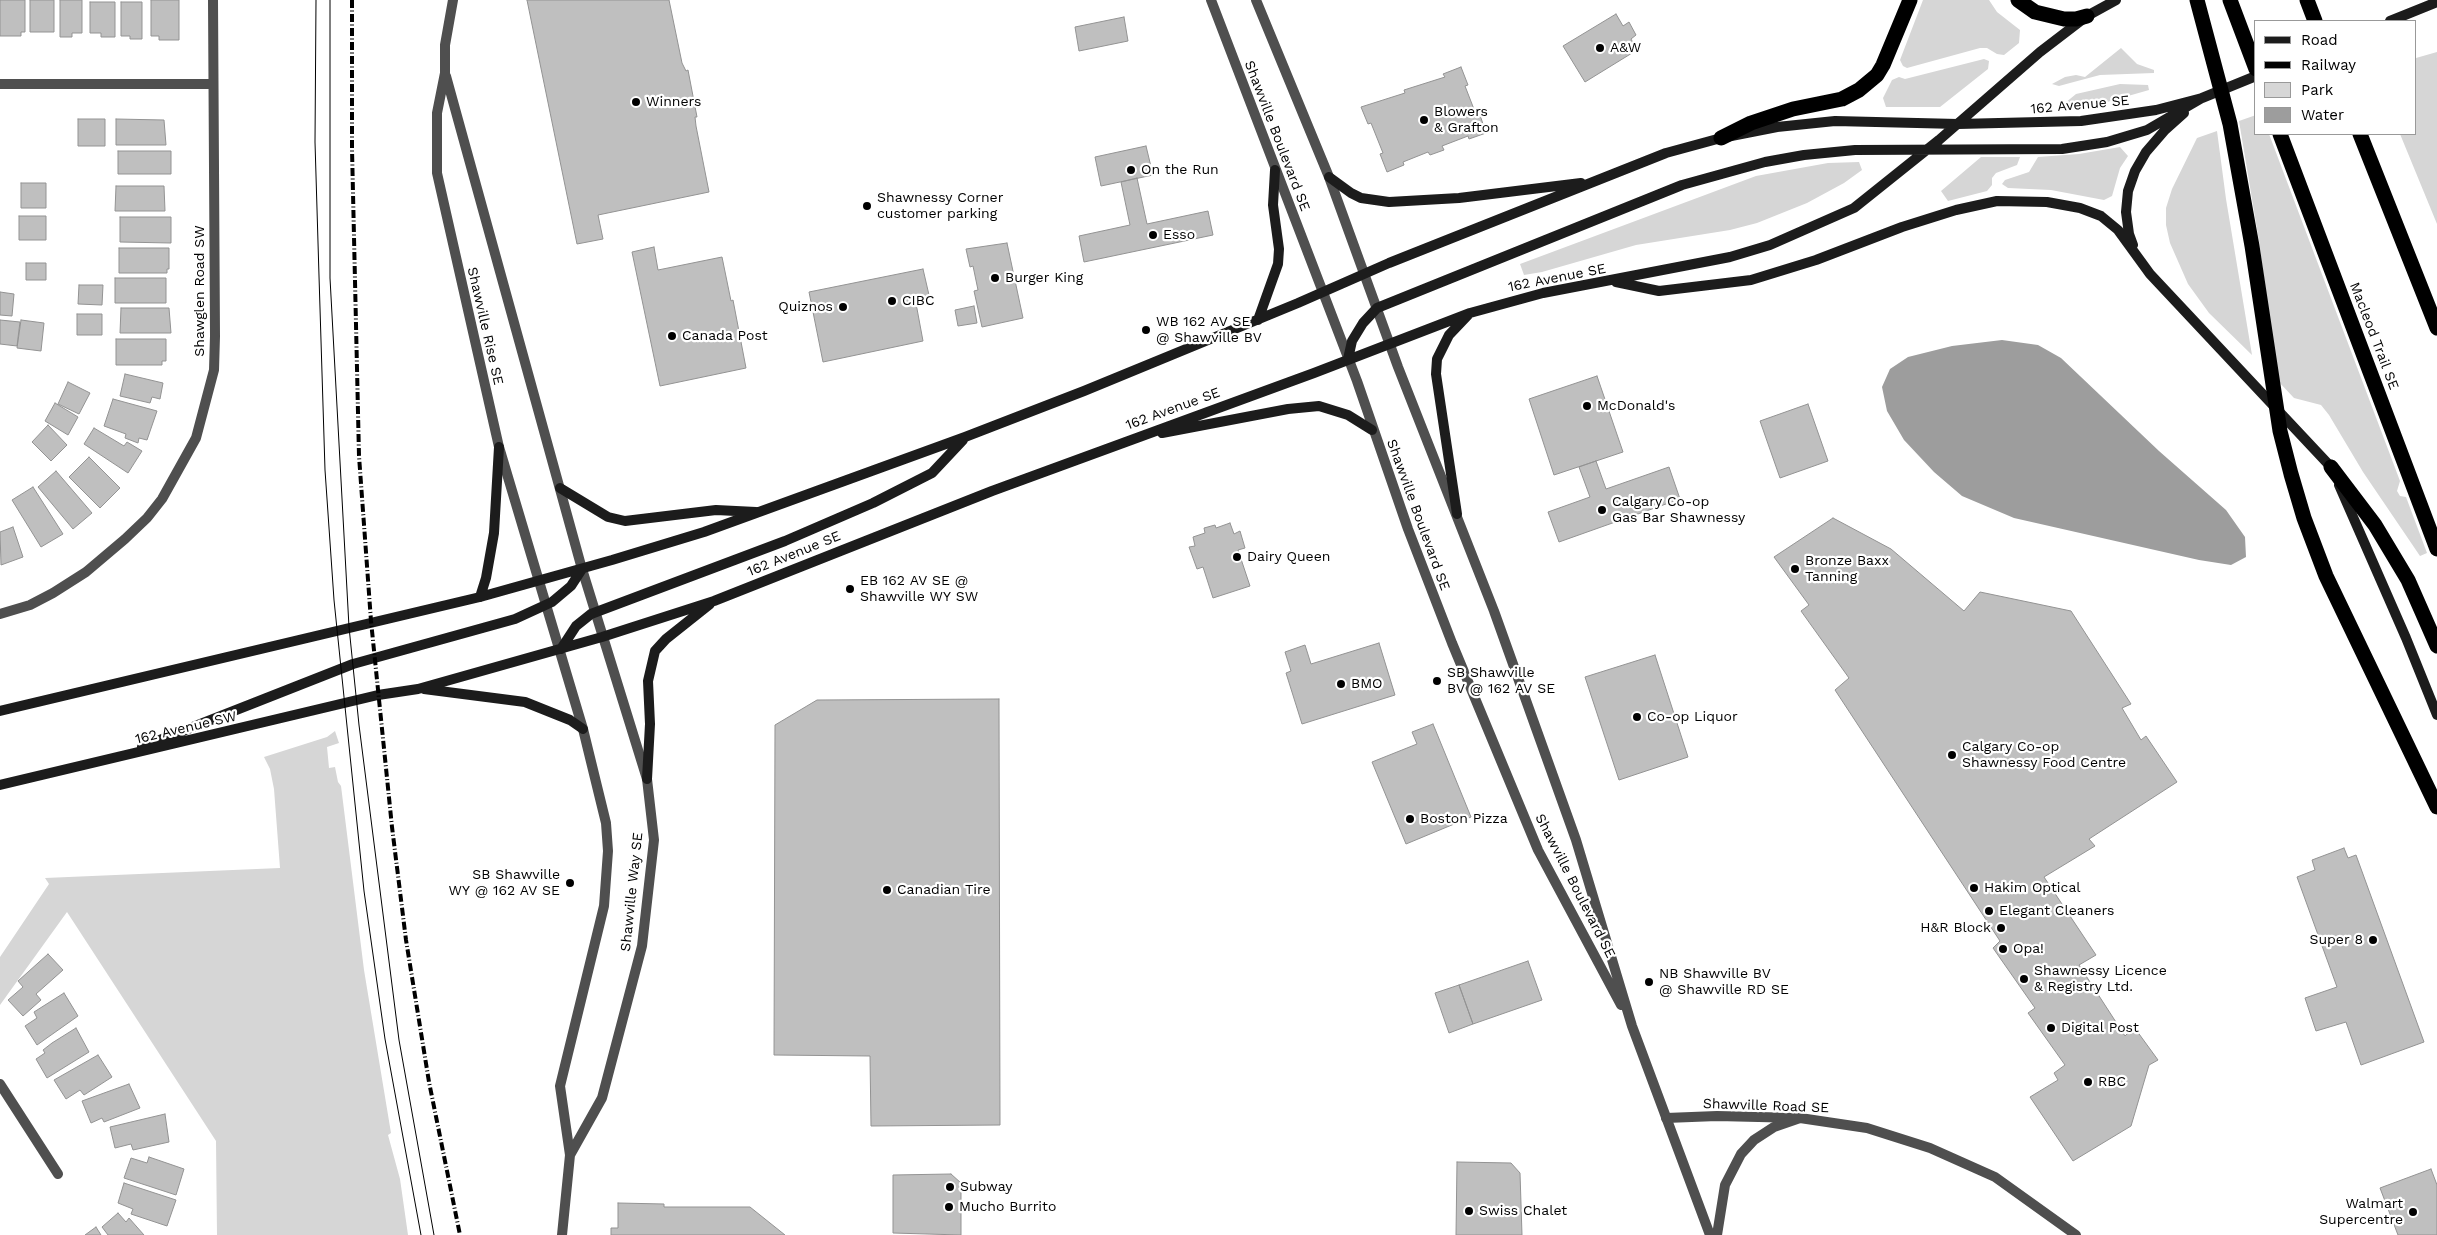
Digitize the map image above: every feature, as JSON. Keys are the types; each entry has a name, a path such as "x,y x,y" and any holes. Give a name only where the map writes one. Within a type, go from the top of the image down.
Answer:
{"highway":[{"path":"1721,138 1751,123 1793,109 1842,99 1859,90 1876,75 1883,65 1910,0"},
{"path":"2018,0 2036,12 2076,19 2087,16"},
{"path":"2197,0 2230,124 2252,246 2280,431 2304,518 2326,576 2437,806"},
{"path":"2230,0 2254,64"},
{"path":"2307,0 2315,20"},
{"name":"Macleod Trail SE","path":"2280,135 2437,549"},
{"path":"2360,135 2437,328"},
{"path":"2331,467 2375,525 2408,580 2437,646"}],"main road":[{"name":"162 Avenue SE","path":"378,695 418,689 561,650 714,600 1129,439 1470,313 1543,293 1730,257 1770,245 1854,208 1958,124 2014,74 2087,16 2116,0"},
{"path":"2392,20 2437,2"},
{"path":"1348,359 1352,341 1363,323 1377,308 1664,192 1727,171 1813,154 1855,150 2062,149 2107,142 2147,130 2202,98 2254,77"},
{"path":"2137,255 2129,234 2126,212 2128,191 2135,171 2146,152 2165,130 2202,98"},
{"name":"162 Avenue SE","path":"0,711 480,596 582,569 762,512 965,437 1258,320 1389,263 1666,153 1721,138 1777,127 1835,122 1958,124 2040,123 2103,119 2156,110 2202,98"},
{"path":"1258,320 1278,264 1279,249 1273,205 1275,170"},
{"path":"1329,177 1351,194 1361,198 1389,202 1460,198 1594,182"},
{"path":"1613,281 1659,291 1751,280 1816,260 1902,227 1956,210 1997,201 2047,202 2080,208 2101,216 2118,230 2150,274 2235,367 2331,467 2406,638 2437,715"},
{"path":"1457,514 1436,374 1437,359 1449,335 1470,313"},
{"path":"1129,439 1255,414 1319,406 1348,415 1372,430"},
{"path":"561,650 576,626 595,613 784,541 873,503 932,473 965,437"},
{"path":"480,596 486,578 494,533 499,447"},
{"path":"560,488 608,517 625,520 716,510 762,512"},
{"path":"111,760 353,664 515,619 547,604 571,586 582,569"},
{"path":"647,779 650,724 648,681 655,651 666,639 714,600"},
{"path":"418,689 525,702 570,720 583,729"},
{"name":"162 Avenue SW","path":"0,785 378,695"}],"street":[{"name":"Shawglen Road SW","path":"0,614 30,605 53,593 86,572 125,539 147,518 162,499 196,438 214,370 216,336 213,0"},
{"name":"Shawville Rise SE","path":"452,0 445,45 445,73 437,113 437,173 499,447 540,580"},
{"name":"Shawville Boulevard SE","path":"1211,0 1348,359 1372,430 1449,635 1538,850 1632,1026"},
{"name":"Shawville Boulevard SE","path":"1256,0 1329,177 1390,344 1494,611 1576,840 1632,1026 1710,1235"},
{"name":"Shawville Rise SE","path":"445,73 582,569"},
{"path":"0,84 213,84"},
{"name":"Shawville Way SE","path":"570,1155 602,1098 642,946 654,840 647,779 582,569"},
{"name":"Shawville Way SE","path":"540,580 583,729 606,823 607,870 604,906 560,1086 570,1155 562,1235"},
{"path":"0,1084 58,1174"},
{"name":"Shawville Road SE","path":"1666,1118 1717,1116 1800,1118 1867,1128 1965,1162 1995,1177 2076,1235"},
{"path":"1717,1235 1725,1185 1741,1154 1754,1140 1774,1127 1800,1118"}],"green space":[{"path":"1923,0 1989,0 1997,12 2020,30 2019,43 2004,55 1997,54 1987,48 1980,48 1907,68 1903,66 1900,60"},
{"path":"2121,48 2137,64 2154,70 2154,73 2100,75 2059,86 2052,84 2065,77 2076,75 2085,77"},
{"path":"2437,52 2437,224 2400,135 2417,135 2417,58"},
{"path":"1984,59 1989,61 1988,69 1940,107 1886,107 1883,98 1892,80 1899,77 1905,79"},
{"path":"2120,84 2148,85 2149,90 2107,102 2059,108 2076,94"},
{"path":"2254,116 2254,135 2269,135 2400,481 2397,491 2400,496 2406,497 2427,553 2420,556 2363,472 2321,405 2294,398 2278,381 2259,241 2239,121"},
{"path":"2217,131 2226,199 2252,355 2209,313 2188,284 2170,243 2166,225 2166,208 2172,189 2197,138"},
{"path":"2120,147 2128,156 2120,168 2112,196 2104,200 2051,190 2008,188 2002,184 2005,180 2029,172 2038,157 2079,154"},
{"path":"1981,157 2020,157 2017,165 1996,173 1992,178 1992,185 1987,191 1948,201 1941,191"},
{"path":"1859,162 1862,170 1844,183 1807,203 1757,223 1730,230 1636,245 1542,272 1524,275 1520,264 1756,176 1828,163"},
{"path":"335,731 339,743 327,747 329,768 335,767 338,782 341,786 364,970 391,1133 388,1135 400,1179 408,1235 217,1235 216,1141 67,912 0,1005 0,957 49,884 45,878 280,868 274,789 270,769 264,757 327,737"}],"water":[{"path":"2002,340 2038,345 2061,358 2159,451 2226,510 2245,537 2246,557 2231,565 2199,560 2014,518 1962,496 1934,472 1904,440 1887,411 1882,387 1890,369 1908,357 1952,346"}],"building":[{"path":"0,0 25,0 25,32 21,32 21,36 0,36"},
{"path":"30,0 54,0 54,32 30,32"},
{"path":"60,0 82,0 82,33 72,33 72,37 60,37"},
{"path":"151,0 179,0 179,40 159,40 159,36 151,36"},
{"path":"527,0 669,0 682,63 686,71 688,70 697,117 695,117 696,126 709,192 598,215 603,239 577,244"},
{"path":"90,2 115,2 115,37 101,37 101,33 90,33"},
{"path":"121,2 142,2 142,39 130,39 130,36 121,36"},
{"name":"A&W","path":"1616,14 1623,26 1629,22 1636,35 1631,39 1637,50 1585,82 1563,46"},
{"path":"1124,17 1128,41 1079,51 1075,27"},
{"name":"Blowers & Grafton","path":"1461,67 1468,85 1465,86 1477,117 1480,115 1486,133 1469,139 1468,136 1442,146 1444,150 1430,155 1428,152 1403,162 1404,165 1387,172 1380,154 1383,153 1371,123 1368,124 1361,107 1405,93 1404,90 1445,77 1443,74"},
{"path":"78,119 105,119 105,146 78,146"},
{"path":"116,119 164,120 166,145 116,145"},
{"path":"1146,146 1153,175 1101,186 1095,157"},
{"path":"118,151 171,151 171,174 118,174"},
{"path":"1137,178 1147,224 1208,211 1213,235 1084,262 1079,236 1130,225 1121,182"},
{"path":"21,183 46,183 46,208 21,208"},
{"path":"116,186 164,186 165,211 115,211"},
{"path":"19,216 46,216 46,240 19,240"},
{"path":"120,217 171,217 171,243 120,242"},
{"name":"Burger King","path":"1007,243 1023,318 982,327 974,291 978,290 973,266 970,267 966,249"},
{"path":"654,247 658,270 722,257 731,301 733,300 746,368 660,386 632,252"},
{"path":"119,248 169,248 169,269 167,269 167,273 119,273"},
{"path":"26,263 46,263 46,280 26,280"},
{"path":"923,269 929,295 915,298 923,341 823,362 809,292"},
{"path":"115,278 166,278 166,303 115,303"},
{"path":"79,285 103,285 102,305 78,304"},
{"path":"0,292 14,294 12,316 0,315"},
{"path":"974,306 977,323 958,326 955,310"},
{"path":"121,308 169,308 171,333 120,333"},
{"path":"77,314 102,314 102,335 77,335"},
{"path":"0,320 20,322 17,346 0,344"},
{"path":"21,320 44,323 41,351 17,348"},
{"path":"116,339 166,339 166,361 162,361 162,365 116,365"},
{"path":"125,374 163,383 160,399 152,397 150,403 120,396"},
{"path":"1597,376 1623,452 1554,475 1529,399"},
{"path":"68,382 90,393 79,414 58,404"},
{"path":"113,399 157,411 147,440 139,438 138,443 125,438 126,434 104,426"},
{"path":"55,403 78,417 68,435 45,421"},
{"path":"1808,404 1828,461 1780,478 1760,421"},
{"path":"48,425 67,445 51,461 32,442"},
{"path":"94,428 124,446 127,442 142,451 128,473 84,444"},
{"path":"89,457 120,488 100,508 69,477"},
{"path":"1596,461 1606,489 1669,467 1680,499 1559,542 1548,512 1590,497 1579,467"},
{"path":"56,471 92,513 73,529 38,487"},
{"path":"33,487 63,534 41,547 12,500"},
{"path":"1833,518 1891,549 1964,611 1980,592 2071,611 2131,704 2122,708 2141,740 2146,736 2177,782 2089,839 2095,846 2044,877 2096,955 2079,965 2125,1036 2134,1027 2158,1060 2149,1065 2131,1126 2073,1161 2030,1097 2058,1080 2054,1073 2065,1065 2028,1013 2035,1008 1993,948 2000,941 1835,690 1849,678 1801,611 1809,605 1774,557"},
{"path":"1230,523 1234,534 1240,531 1245,548 1238,550 1250,586 1213,598 1203,567 1197,569 1189,547 1195,546 1193,537 1205,533 1204,528 1215,525 1216,528"},
{"path":"13,527 23,557 1,565 0,532"},
{"name":"BMO","path":"1379,643 1395,695 1302,724 1286,673 1291,671 1285,652 1305,645 1311,664"},
{"name":"Co-op Liquor","path":"1655,655 1688,757 1619,780 1585,677"},
{"name":"Canadian Tire","path":"999,699 1000,1125 871,1126 870,1056 774,1055 775,725 817,700"},
{"path":"1433,724 1471,817 1406,844 1372,762 1417,744 1412,732"},
{"path":"2344,848 2348,858 2356,855 2424,1042 2361,1065 2346,1022 2316,1031 2305,998 2337,987 2297,877 2315,870 2312,860"},
{"path":"48,954 63,970 36,994 41,1000 23,1016 8,1000 23,987 18,981"},
{"path":"1528,961 1542,1000 1473,1024 1459,985"},
{"path":"1459,985 1473,1024 1449,1033 1435,993"},
{"path":"64,993 78,1016 37,1045 25,1026 37,1018 34,1012"},
{"path":"76,1028 89,1052 47,1078 36,1059 45,1053 43,1050 52,1043"},
{"path":"98,1055 112,1077 84,1095 80,1090 66,1099 54,1080"},
{"path":"129,1084 140,1108 104,1122 102,1118 91,1123 82,1101"},
{"path":"165,1114 169,1142 133,1150 131,1144 115,1148 110,1127"},
{"path":"149,1157 184,1169 176,1195 124,1178 131,1158 147,1163"},
{"path":"1457,1162 1511,1163 1520,1173 1522,1235 1456,1235"},
{"name":"Walmart Supercentre","path":"2431,1169 2437,1185 2437,1235 2398,1235 2380,1188"},
{"path":"951,1174 961,1183 961,1235 893,1233 893,1175"},
{"path":"124,1183 176,1200 167,1226 131,1214 133,1209 118,1203"},
{"path":"618,1203 664,1204 664,1207 750,1207 785,1235 611,1235 611,1228 618,1228"},
{"path":"118,1213 126,1222 129,1218 144,1235 108,1235 102,1227"},
{"path":"96,1227 101,1235 85,1235"}],"tram line":[{"path":"316,0 315,142 319,276 325,470 334,600 364,891 385,1039 421,1235"},
{"path":"330,0 330,278 349,627 359,725 399,1040 434,1235"}],"railway":[{"path":"352,0 352,149 359,456 371,621 392,827 406,940 429,1082 460,1235"}],"place":[{"name":"A&W","path":"1600,48"},
{"name":"Winners","path":"636,102"},
{"name":"Blowers & Grafton","path":"1424,120"},
{"name":"On the Run","path":"1131,170"},
{"name":"Shawnessy Corner customer parking","path":"867,206"},
{"name":"Esso","path":"1153,235"},
{"name":"Burger King","path":"995,278"},
{"name":"CIBC","path":"892,301"},
{"name":"Quiznos","path":"843,307"},
{"name":"WB 162 AV SE @ Shawville BV","path":"1146,330"},
{"name":"Canada Post","path":"672,336"},
{"name":"McDonald's","path":"1587,406"},
{"name":"Calgary Co-op Gas Bar Shawnessy","path":"1602,510"},
{"name":"Dairy Queen","path":"1237,557"},
{"name":"Bronze Baxx Tanning","path":"1795,569"},
{"name":"EB 162 AV SE @ Shawville WY SW","path":"850,589"},
{"name":"SB Shawville BV @ 162 AV SE","path":"1437,681"},
{"name":"BMO","path":"1341,684"},
{"name":"Co-op Liquor","path":"1637,717"},
{"name":"Calgary Co-op Shawnessy Food Centre","path":"1952,755"},
{"name":"Boston Pizza","path":"1410,819"},
{"name":"SB Shawville WY @ 162 AV SE","path":"570,883"},
{"name":"Hakim Optical","path":"1974,888"},
{"name":"Canadian Tire","path":"887,890"},
{"name":"Elegant Cleaners","path":"1989,911"},
{"name":"H&R Block","path":"2001,928"},
{"name":"Super 8","path":"2373,940"},
{"name":"Opa!","path":"2003,949"},
{"name":"Shawnessy Licence & Registry Ltd.","path":"2024,979"},
{"name":"NB Shawville BV @ Shawville RD SE","path":"1649,982"},
{"name":"Digital Post","path":"2051,1028"},
{"name":"RBC","path":"2088,1082"},
{"name":"Subway","path":"950,1187"},
{"name":"Mucho Burrito","path":"949,1207"},
{"name":"Swiss Chalet","path":"1469,1211"},
{"name":"Walmart Supercentre","path":"2413,1212"}]}
